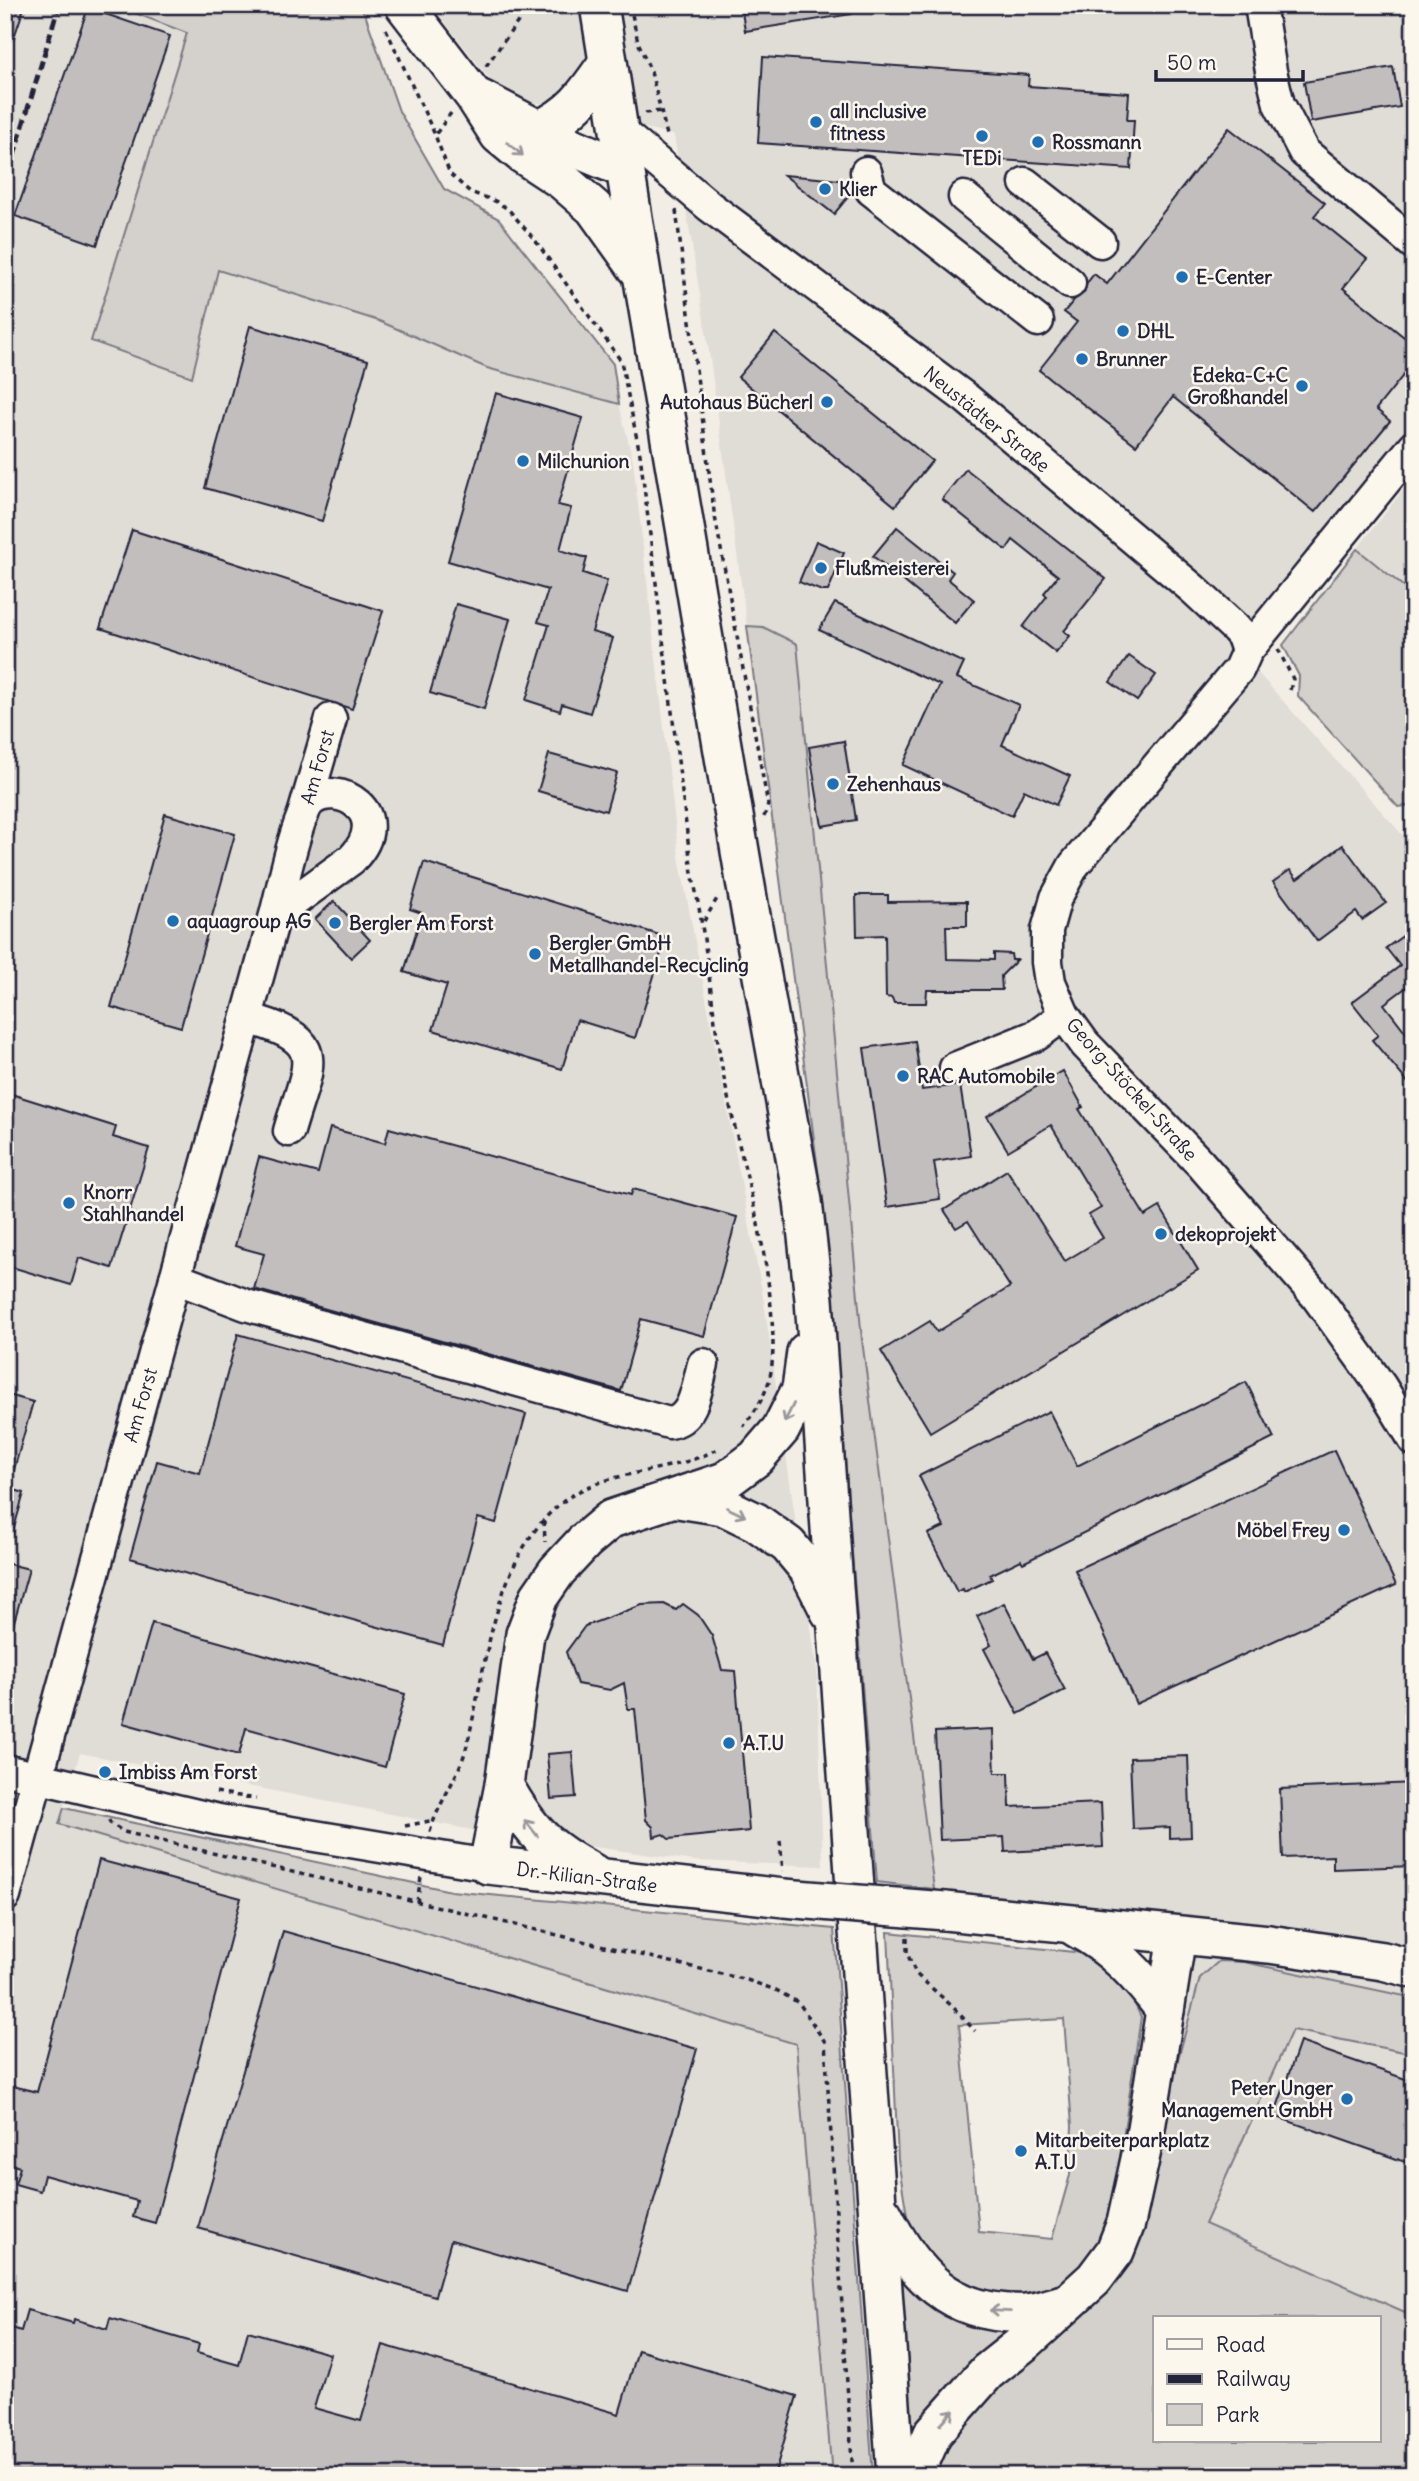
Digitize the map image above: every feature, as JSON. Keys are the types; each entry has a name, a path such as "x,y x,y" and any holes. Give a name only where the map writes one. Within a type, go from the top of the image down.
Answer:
{"main road":[{"path":"599,5 750,910 803,1201 814,1299 896,2476"},
{"path":"388,15 471,90 538,130 625,169"},
{"path":"538,130 561,119 575,106 608,62"},
{"path":"471,90 499,135 563,181 594,208 642,274"},
{"path":"488,1866 504,1785 525,1634 539,1597 585,1541 611,1520 670,1497 726,1481 756,1458 781,1429 801,1389 814,1299"},
{"path":"670,1497 723,1506 756,1522 788,1545 808,1569 837,1627"},
{"path":"504,1785 521,1816 536,1835 561,1855 606,1880"},
{"name":"Dr.-Kilian-Straße","path":"488,1866 606,1880 784,1887 944,1912 1269,1944 1382,1961 1414,1969"},
{"path":"1069,1924 1093,1937 1128,1965 1165,2010"},
{"path":"914,2476 933,2433 987,2372 1027,2341 1094,2279 1115,2251 1126,2223 1144,2141 1177,1936"},
{"path":"879,2207 896,2241 919,2273 950,2297 983,2310 1026,2313 1067,2303"}],"street":[{"path":"1260,5 1279,104 1304,152 1414,244"},
{"name":"Neustädter Straße","path":"619,130 672,182 709,206 967,399 1193,589 1242,636 1256,640"},
{"name":"Neustädter Straße","path":"625,169 672,182"},
{"path":"866,172 871,190 1038,321"},
{"path":"1025,183 1100,242"},
{"path":"964,197 1070,284"},
{"name":"Georg-Stöckel-Straße","path":"1414,446 1256,640 1239,669 1067,875 1056,898 1047,930 1050,982 1064,1015 1085,1044 1200,1163 1316,1296 1381,1385 1414,1440"},
{"name":"Am Forst","path":"5,1896 331,719"},
{"name":"Am Forst","path":"275,915 352,859 367,838 370,824 365,812 356,802 341,795 323,796 312,801 302,816"},
{"path":"955,1069 1037,1035 1064,1015"},
{"path":"247,1018 286,1031 296,1037 307,1052 307,1068 289,1131"},
{"path":"175,1278 252,1307 669,1423 685,1418 703,1364"},
{"name":"Dr.-Kilian-Straße","path":"5,1770 219,1820 488,1866"}],"path":[{"path":"370,5 388,15 450,174 470,192 508,209 535,240 621,361 640,454 692,873 703,922 718,1043 727,1096 755,1204 769,1279 774,1340 769,1381 757,1409 736,1436"},
{"path":"435,135 471,90 530,5"},
{"path":"630,5 638,43 651,72 668,138 714,511 768,805 760,827"},
{"path":"1256,640 1287,663 1293,679 1289,694"},
{"path":"1410,831 1414,827"},
{"path":"703,922 718,897"},
{"path":"428,1843 434,1819 465,1752 485,1662 508,1580 519,1555 537,1529 569,1497 597,1484 696,1460 726,1443"},
{"path":"107,1810 110,1823 124,1832 709,1969 776,1990 799,2003 825,2042 853,2476"},
{"path":"780,1841 784,1887"},
{"path":"417,1902 421,1877"},
{"path":"907,1928 907,1953 916,1974 975,2031"}],"shaded area":[{"path":"5,5 114,5 187,33 91,341 218,270 379,321 487,368 619,404 633,461 679,857 764,1302 817,1670 823,1866 695,1861 472,1830 80,1753 59,1823 796,2044 832,2476 5,2476"},
{"path":"431,5 1414,5 1414,432 1256,617 1258,673 1414,848 1414,2316 1141,2196 1188,1991 1191,1917 934,1889 862,1340 763,627 747,626 708,344 674,135 551,104 522,102 492,82"},
{"path":"1414,476 1414,595 1357,549"}],"green space":[{"path":"114,5 360,5 399,111 444,189 499,219 613,364 619,404 487,368 379,321 218,270 192,377 91,341 187,33"},
{"path":"1357,549 1414,595 1414,805 1398,807 1298,696 1299,676 1283,645"},
{"path":"747,626 763,627 797,644 862,1340 934,1889 877,1882 830,1262"},
{"path":"332,809 347,815 353,823 352,832 337,853 307,876 300,877 297,871 307,834 317,817"},
{"path":"64,1808 451,1891 834,1929 873,2476 832,2476 796,2044 59,1824"},
{"path":"888,1932 1083,1953 1127,1988 1141,2017 1110,2224 1089,2268 1052,2293 990,2295 929,2263 908,2222 898,2160","holes":["1064,2019 1072,2126 1070,2175 1052,2239 979,2232 959,2025"]},
{"path":"1219,1961 1244,1962 1414,1998 1414,2054 1292,2030 1205,2224 1414,2316 1414,2476 925,2476 925,2472 993,2385 1076,2321 1109,2289 1141,2196 1200,1978"},
{"path":"893,2257 1030,2325 907,2456"}],"building":[{"path":"5,5 25,5 8,55 5,54"},
{"path":"741,5 851,5 852,14 745,31"},
{"path":"88,8 170,36 97,245 15,216"},
{"path":"763,57 1029,75 1028,86 1129,93 1127,120 1134,120 1131,169 758,143"},
{"path":"1393,67 1400,107 1311,122 1304,82"},
{"path":"1229,128 1325,203 1314,216 1367,259 1343,288 1414,345 1414,362 1376,409 1390,421 1315,512 1173,397 1136,445 1039,370 1077,322 1064,312 1084,293 1094,274 1107,284"},
{"path":"784,175 840,180 853,191 834,214"},
{"path":"250,326 368,360 322,521 205,488"},
{"path":"775,333 932,461 895,506 738,377"},
{"name":"Milchunion","path":"496,393 583,418 558,505 571,508 560,550 587,558 583,573 607,581 592,632 613,638 590,713 562,704 560,711 526,700 549,625 538,622 548,590 448,561"},
{"path":"966,469 1106,579 1064,631 1070,636 1056,653 1023,627 1047,596 1044,593 1058,576 1013,540 1006,550 942,499"},
{"path":"897,527 953,572 948,579 974,600 955,623 873,556"},
{"path":"132,530 383,611 352,709 100,628"},
{"name":"Flußmeisterei","path":"816,541 844,553 828,591 799,582"},
{"path":"835,603 964,663 957,678 1019,705 1002,745 1070,776 1056,805 1024,790 1012,816 903,765 940,685 819,630"},
{"path":"456,604 510,619 484,709 430,693"},
{"path":"1129,656 1156,675 1137,701 1110,682"},
{"name":"Zehenhaus","path":"844,741 856,820 822,826 809,747"},
{"path":"549,754 617,773 606,811 538,791"},
{"name":"aquagroup AG","path":"165,814 235,834 181,1027 111,1007"},
{"path":"1343,845 1386,903 1362,920 1356,912 1317,941 1273,882 1290,870 1297,879"},
{"name":"Bergler GmbH Metallhandel-Recycling","path":"424,862 666,937 635,1038 577,1020 562,1069 433,1030 447,985 404,972 422,913 410,909"},
{"path":"856,895 888,895 888,902 967,901 967,926 946,926 947,959 994,960 994,953 1011,954 1012,960 1017,960 1001,976 1002,990 927,990 926,1003 894,1003 892,998 886,997 885,935 857,936"},
{"path":"334,901 370,940 351,958 315,919"},
{"path":"1414,928 1414,985 1412,983 1384,1004 1414,1043 1414,1090 1372,1040 1378,1035 1352,1002 1400,966 1386,948"},
{"path":"915,1041 922,1090 960,1085 971,1156 934,1162 940,1199 887,1207 864,1048"},
{"path":"1063,1071 1083,1107 1079,1109 1145,1216 1160,1207 1198,1270 930,1432 881,1351 930,1321 937,1332 1010,1287 968,1221 956,1228 944,1210 1007,1170 1065,1261 1103,1238 1089,1215 1101,1208 1051,1125 1008,1151 987,1116"},
{"name":"Knorr Stahlhandel","path":"5,1092 116,1127 113,1137 149,1148 112,1268 79,1258 71,1285 5,1265"},
{"path":"330,1128 385,1143 389,1128 631,1195 633,1189 737,1217 704,1336 641,1319 621,1391 254,1289 264,1254 235,1246 259,1157 318,1173"},
{"path":"238,1334 526,1414 496,1523 478,1518 443,1645 130,1558 157,1461 200,1473"},
{"path":"1246,1382 1274,1438 1023,1563 1021,1560 990,1575 992,1579 964,1592 963,1589 957,1592 928,1534 944,1527 919,1476 1049,1411 1077,1466"},
{"path":"5,1394 33,1402 10,1484 5,1484"},
{"path":"1334,1450 1396,1585 1136,1704 1075,1570"},
{"path":"5,1487 24,1493 10,1542 5,1541"},
{"path":"5,1563 29,1569 10,1636 5,1635"},
{"path":"1004,1603 1033,1659 1045,1653 1065,1690 1018,1714 984,1649 991,1645 977,1616"},
{"path":"664,1604 676,1610 683,1604 698,1615 712,1636 722,1670 735,1671 749,1831 669,1839 663,1834 654,1837 653,1827 646,1820 635,1709 628,1709 624,1683 610,1690 577,1684 566,1652 585,1626 642,1605"},
{"path":"152,1623 405,1694 385,1767 246,1728 239,1755 123,1723"},
{"path":"993,1729 995,1773 1009,1773 1010,1807 1101,1803 1103,1847 1005,1852 1004,1837 940,1840 935,1732"},
{"path":"572,1752 576,1797 551,1799 547,1754"},
{"path":"1188,1756 1191,1837 1170,1838 1170,1827 1133,1829 1130,1758"},
{"path":"1414,1783 1414,1866 1333,1869 1333,1856 1283,1858 1280,1789"},
{"path":"99,1860 241,1898 155,2223 133,2217 137,2201 44,2175 40,2191 15,2184 20,2167 5,2163 5,2084 37,2092"},
{"path":"283,1931 697,2049 628,2291 451,2240 435,2296 198,2228"},
{"name":"Peter Unger Management GmbH","path":"1300,2042 1414,2082 1414,2165 1274,2116"},
{"path":"27,2310 73,2323 74,2319 107,2329 110,2318 199,2344 197,2353 239,2365 248,2331 330,2354 314,2408 361,2421 383,2345 619,2414 638,2350 797,2396 774,2476 5,2476 5,2326 21,2331"}],"railway":[{"path":"5,185 59,5"}],"place":[{"name":"all inclusive fitness","path":"816,122"},
{"name":"TEDi","path":"982,136"},
{"name":"Rossmann","path":"1038,142"},
{"name":"Klier","path":"825,189"},
{"name":"E-Center","path":"1182,277"},
{"name":"DHL","path":"1123,331"},
{"name":"Brunner","path":"1082,359"},
{"name":"Edeka-C+C Großhandel","path":"1302,386"},
{"name":"Autohaus Bücherl","path":"827,402"},
{"name":"Milchunion","path":"523,461"},
{"name":"Flußmeisterei","path":"821,568"},
{"name":"Zehenhaus","path":"833,784"},
{"name":"aquagroup AG","path":"173,921"},
{"name":"Bergler Am Forst","path":"335,923"},
{"name":"Bergler GmbH Metallhandel-Recycling","path":"535,954"},
{"name":"RAC Automobile","path":"903,1076"},
{"name":"Knorr Stahlhandel","path":"69,1203"},
{"name":"dekoprojekt","path":"1161,1234"},
{"name":"Möbel Frey","path":"1344,1530"},
{"name":"A.T.U","path":"729,1743"},
{"name":"Imbiss Am Forst","path":"105,1772"},
{"name":"Peter Unger Management GmbH","path":"1347,2099"},
{"name":"Mitarbeiterparkplatz A.T.U","path":"1021,2151"}]}
